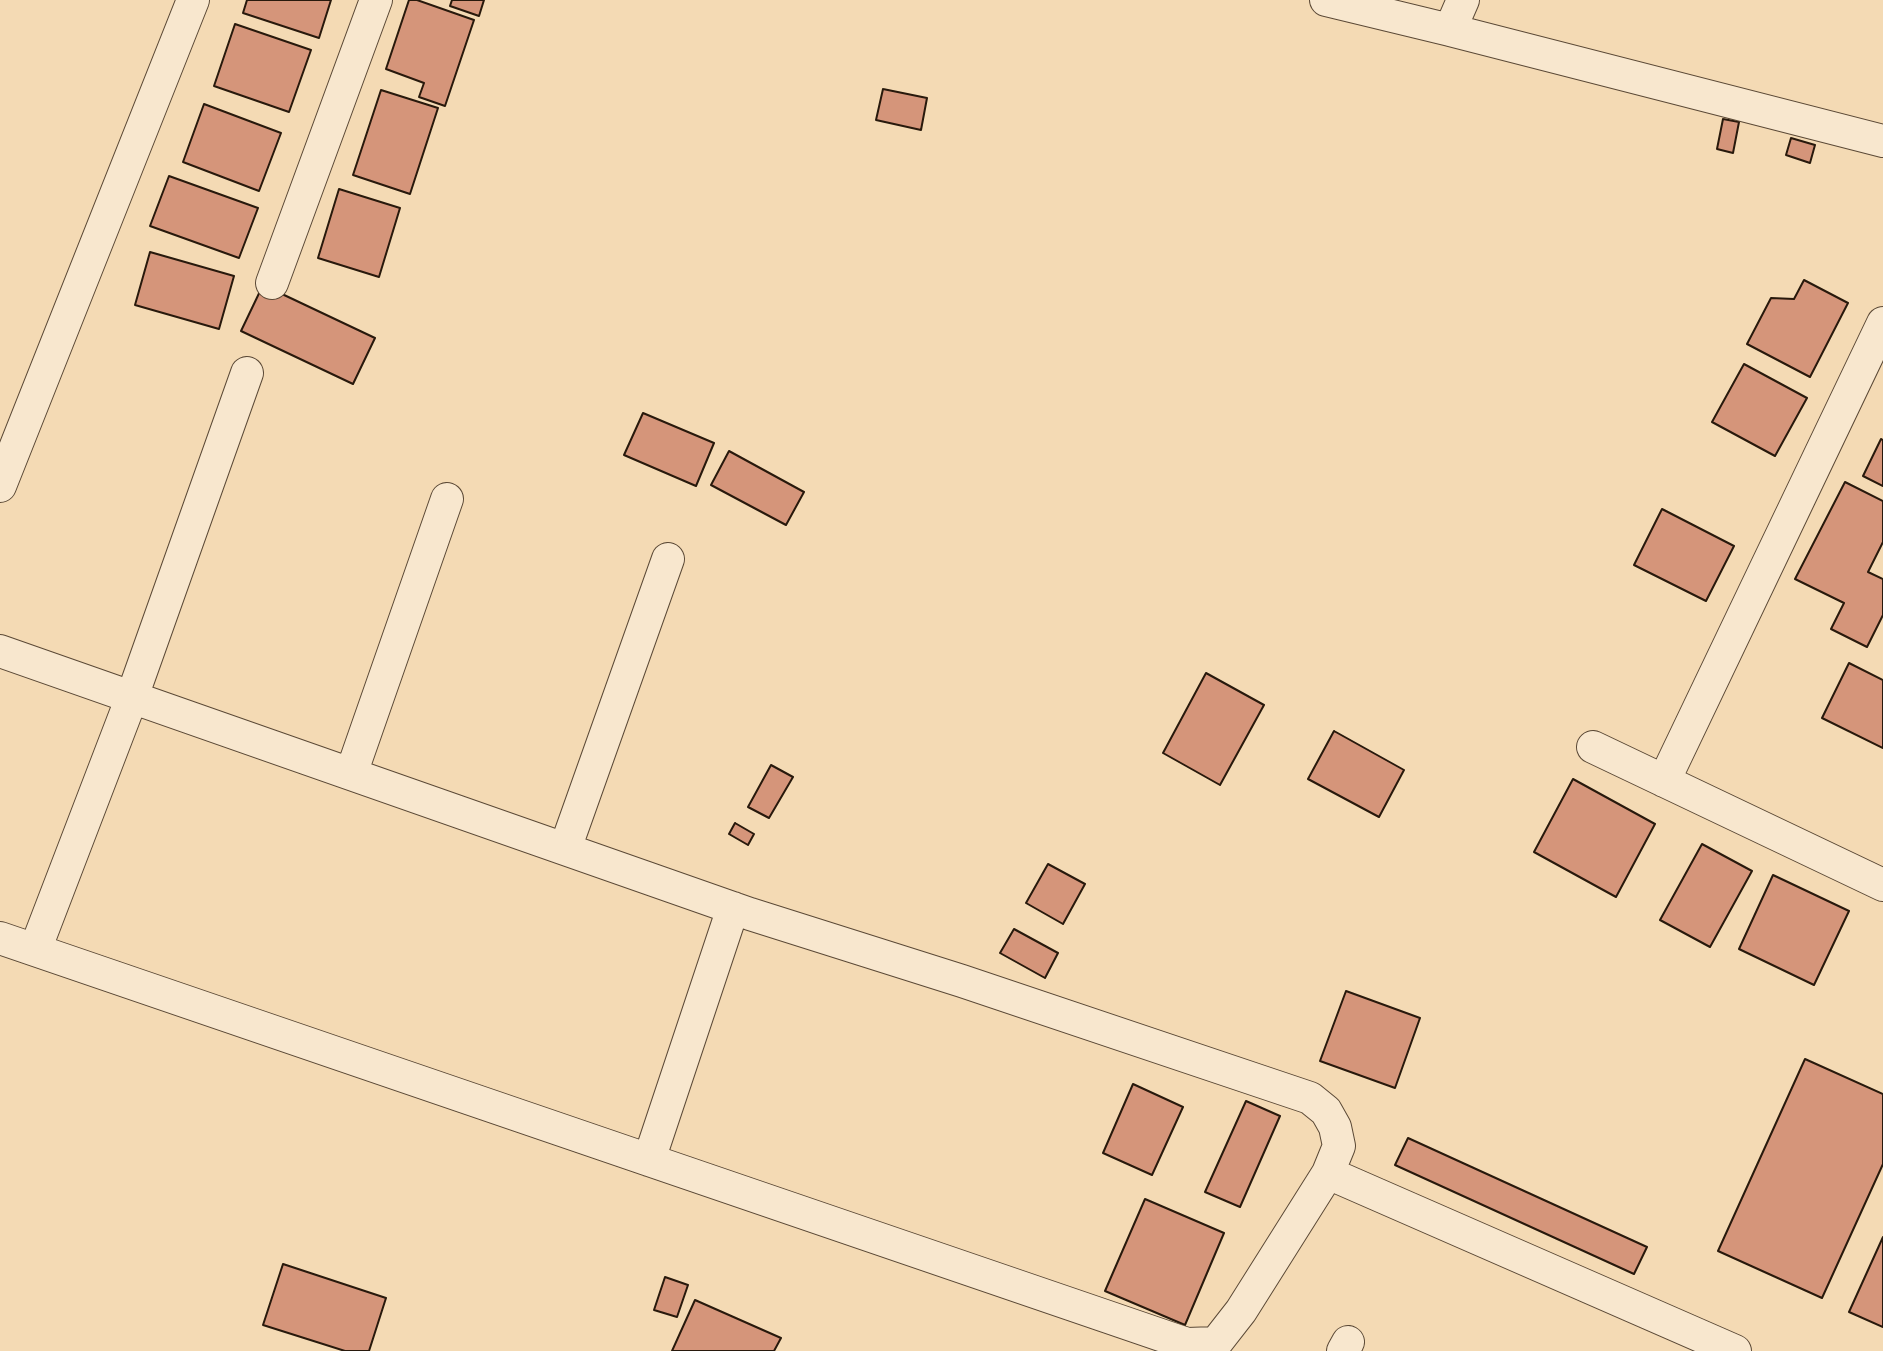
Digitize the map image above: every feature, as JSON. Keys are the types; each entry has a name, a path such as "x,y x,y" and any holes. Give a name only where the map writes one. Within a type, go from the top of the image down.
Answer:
{"street":[{"path":"0,486 193,0"},
{"path":"272,283 376,0"},
{"path":"1326,0 1883,141"},
{"path":"1450,30 1463,0"},
{"path":"1664,781 1883,323"},
{"path":"35,950 132,697 247,373"},
{"path":"351,774 447,499"},
{"path":"565,849 668,559"},
{"path":"0,651 733,908 962,981 1310,1098 1326,1111 1335,1127 1339,1146 1328,1173 1241,1311 1216,1343 1187,1344 0,938"},
{"path":"1593,747 1664,781 1879,874"},
{"path":"649,1160 733,908"},
{"path":"1328,1173 1735,1351"}],"building":[{"path":"247,0 331,0 319,38 243,13"},
{"path":"409,0 417,0 474,20 445,106 419,97 424,83 386,69"},
{"path":"452,0 484,0 479,16 450,6"},
{"path":"235,24 311,50 289,112 214,86"},
{"path":"883,89 927,98 921,130 876,120"},
{"path":"381,90 438,108 410,194 353,175"},
{"path":"204,104 281,133 259,191 183,162"},
{"path":"1723,119 1739,122 1733,153 1717,149"},
{"path":"1791,138 1815,145 1810,163 1786,155"},
{"path":"169,176 258,208 239,258 150,226"},
{"path":"339,189 400,208 379,277 318,258"},
{"path":"150,252 234,276 219,329 135,305"},
{"path":"1804,280 1848,303 1810,377 1747,344 1771,298 1794,299"},
{"path":"263,285 375,338 353,384 241,331"},
{"path":"1744,364 1807,398 1775,456 1712,422"},
{"path":"643,413 714,443 696,486 624,455"},
{"path":"1881,439 1883,440 1883,486 1863,476"},
{"path":"729,451 804,492 786,525 711,485"},
{"path":"1845,482 1883,501 1883,542 1868,572 1883,579 1883,615 1867,647 1831,629 1844,603 1795,579"},
{"path":"1662,509 1734,546 1706,601 1634,565"},
{"path":"1849,663 1883,680 1883,748 1822,718"},
{"path":"1206,673 1264,705 1220,785 1163,753"},
{"path":"1334,731 1404,770 1379,817 1308,779"},
{"path":"771,765 793,777 769,818 748,807"},
{"path":"1573,779 1655,824 1616,897 1534,852"},
{"path":"735,823 754,834 748,845 729,834"},
{"path":"1702,844 1752,871 1710,947 1660,920"},
{"path":"1048,864 1085,884 1063,924 1026,903"},
{"path":"1773,875 1849,911 1814,985 1739,949"},
{"path":"1014,929 1058,953 1045,978 1000,953"},
{"path":"1346,991 1420,1018 1395,1088 1320,1061"},
{"path":"1805,1059 1883,1094 1883,1164 1822,1298 1718,1251"},
{"path":"1133,1084 1183,1107 1152,1175 1103,1153"},
{"path":"1246,1101 1280,1116 1240,1207 1205,1192"},
{"path":"1408,1138 1647,1247 1634,1274 1395,1165"},
{"path":"1145,1199 1224,1233 1185,1325 1105,1291"},
{"path":"1883,1237 1883,1327 1849,1312"},
{"path":"283,1264 386,1298 369,1351 345,1351 263,1325"},
{"path":"665,1277 688,1285 677,1317 654,1310"},
{"path":"695,1300 781,1338 774,1351 672,1351"}]}
